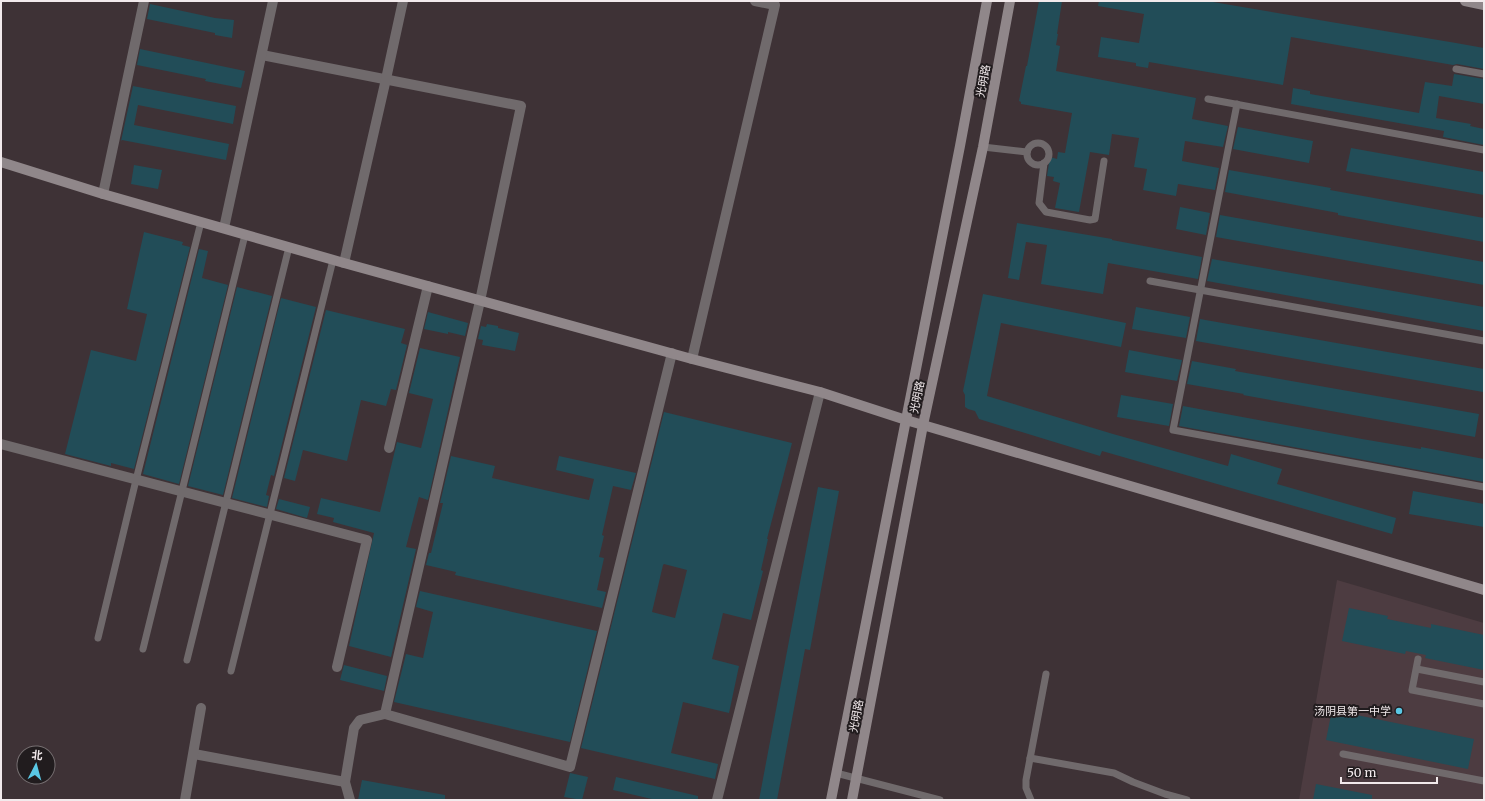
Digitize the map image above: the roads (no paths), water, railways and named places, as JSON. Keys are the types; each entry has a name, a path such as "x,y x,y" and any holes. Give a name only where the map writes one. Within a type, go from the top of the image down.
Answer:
{"main road":[{"name":"光明路","path":"831,800 960,146 987,1"},
{"name":"光明路","path":"852,800 923,425 983,147 1010,1"},
{"path":"1465,1 1484,5"},
{"path":"1,162 103,194 333,260 692,359 820,392 906,420 1484,590"}],"street":[{"path":"103,194 144,1"},
{"path":"224,228 273,1"},
{"path":"344,263 403,1"},
{"path":"692,359 775,5 755,1"},
{"path":"262,55 521,106 480,301 385,714"},
{"path":"389,448 428,286"},
{"path":"350,800 345,782 354,728 360,720 385,714 570,767 672,353"},
{"path":"717,800 820,392"},
{"path":"1,444 367,540 337,667"},
{"path":"186,800 201,708"},
{"path":"194,754 345,782"}],"lane":[{"path":"1456,68 1484,74"},
{"path":"1208,99 1484,150"},
{"path":"1237,104 1173,430 1484,487"},
{"path":"1044,163 1040,165 1031,163 1028,159 1027,152 1030,146 1038,143 1046,145 1049,152 1049,156 1044,163 1039,204 1043,210 1046,212 1090,220 1095,219 1104,161"},
{"path":"983,147 1027,152"},
{"path":"98,638 200,222"},
{"path":"143,649 245,235"},
{"path":"187,660 289,247"},
{"path":"231,671 333,260"},
{"path":"1150,281 1484,341"},
{"path":"1418,659 1412,690 1484,704"},
{"path":"1416,669 1484,682"},
{"path":"1031,800 1026,788 1026,780 1046,674"},
{"path":"1343,754 1484,781"},
{"path":"1030,758 1114,773 1165,794 1187,800"},
{"path":"836,773 940,800"}],"place":[{"name":"汤阴县第一中学","path":"1399,711"}]}
